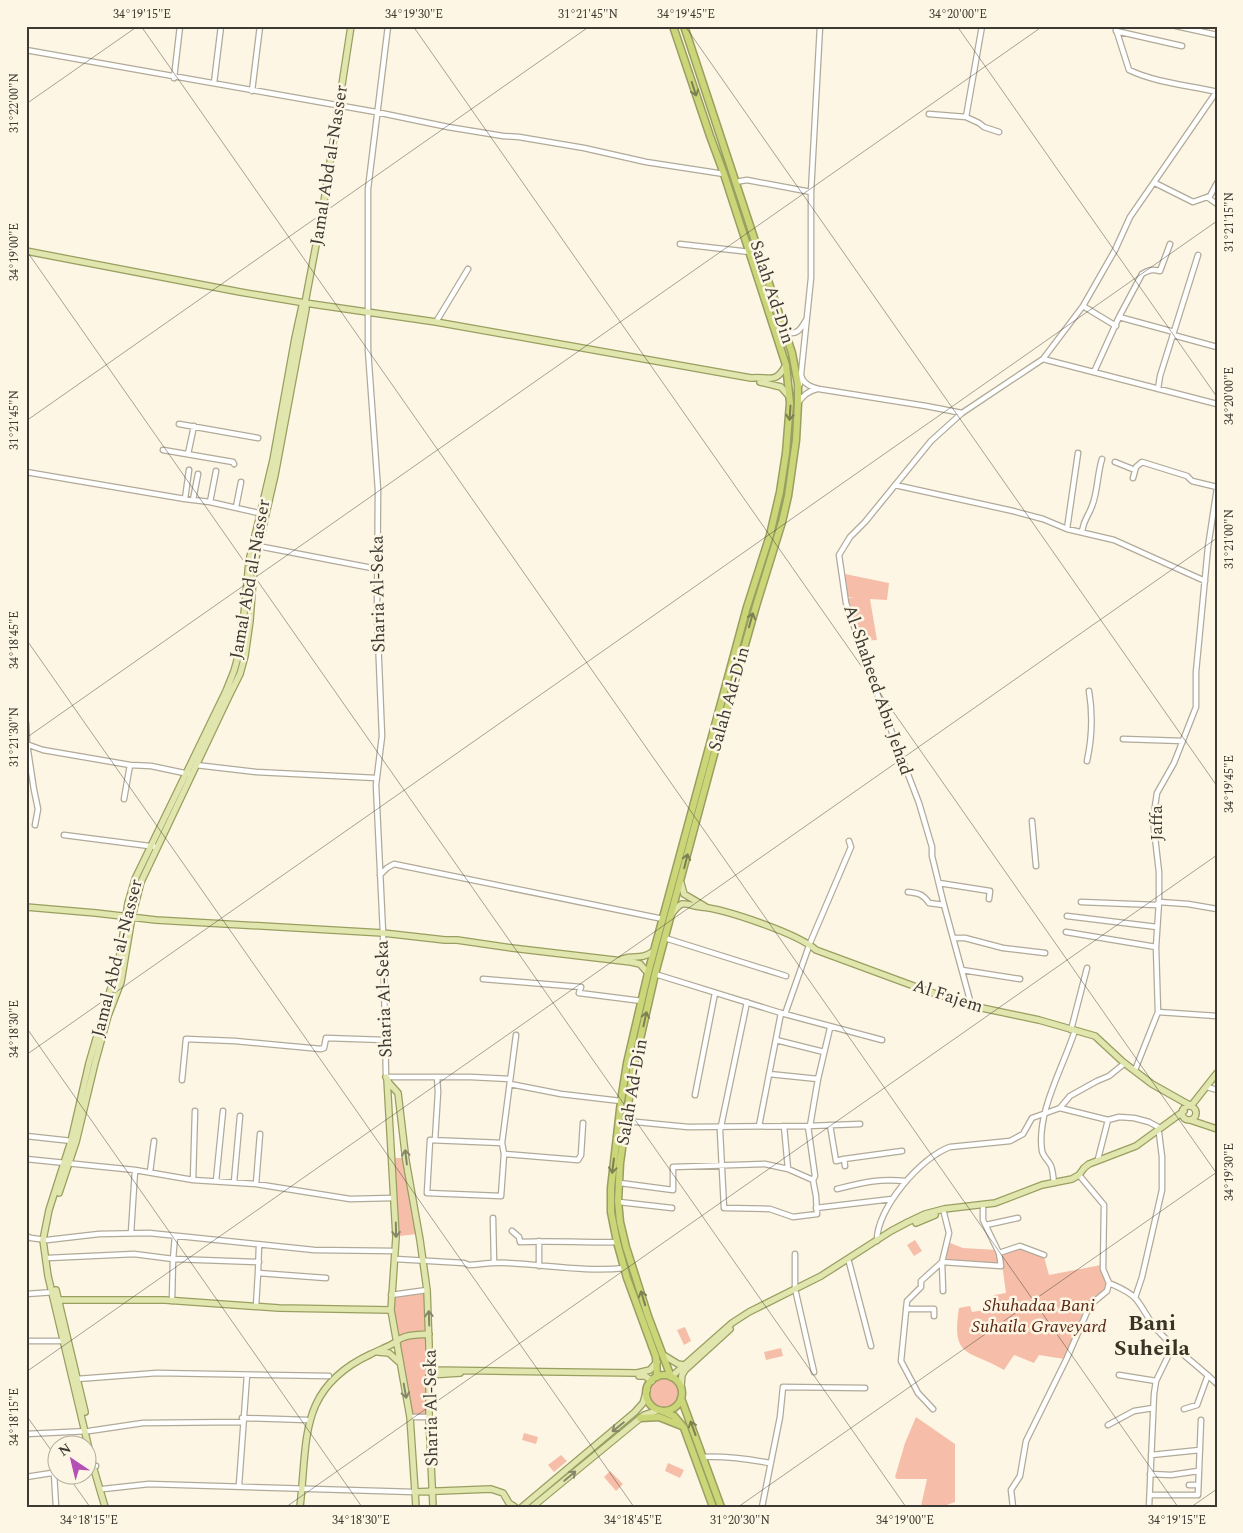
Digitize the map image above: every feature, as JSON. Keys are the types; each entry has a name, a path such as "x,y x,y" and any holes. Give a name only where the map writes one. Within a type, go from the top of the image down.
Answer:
{"highway":[{"name":"Salah Ad-Din","path":"654,1379 657,1362 653,1346 627,1278 617,1242 612,1212 611,1188 621,1102 627,1063 642,1001 672,915 747,606 774,518 786,453 790,398 786,365 724,174 673,26"},
{"name":"Salah Ad-Din","path":"671,1377 648,1316 620,1222 618,1192 626,1121 654,951 711,751 782,522 788,496 796,440 798,403 794,364 785,331 684,26"},
{"path":"686,64 691,68 696,62"},
{"path":"780,492 783,496 788,496"},
{"path":"774,518 779,516 782,522"},
{"path":"633,1039 636,1037 640,1040"},
{"path":"627,1063 629,1066 634,1066"},
{"path":"713,1507 683,1426 674,1416 660,1410 649,1402 647,1390 654,1379 664,1376 671,1377 681,1386 681,1398 721,1507"},
{"path":"660,1410 674,1408 681,1398"},
{"path":"640,1418 659,1417 683,1426"},
{"path":"700,1469 706,1466"}],"main road":[{"name":"Jamal Abd al-Nasser","path":"88,1436 77,1379 66,1342 59,1300 48,1276 45,1240 108,1016 121,982 129,916 154,846 189,774 234,671 244,628 250,561 275,475 306,308 305,303 324,208 351,26"},
{"path":"26,252 305,303 436,322 751,378 781,387 790,398"},
{"path":"751,378 776,378 786,365"},
{"name":"Jamal Abd al-Nasser","path":"189,774 196,765 240,674 245,656 254,566 263,514"},
{"path":"681,880 684,894 706,907"},
{"path":"672,915 682,904 706,907"},
{"path":"26,907 156,920 383,933 457,940 620,960 640,964 651,973"},
{"name":"Al Fajem","path":"706,907 760,923 810,943 816,950 930,992 1095,1036 1152,1084 1194,1109"},
{"path":"620,960 630,957 643,957 654,951"},
{"path":"1188,1120 1195,1116 1194,1109 1199,1098 1217,1073"},
{"name":"Sharia Al-Seka","path":"386,1077 396,1251 390,1295 391,1310 410,1417 416,1507"},
{"name":"Sharia Al-Seka","path":"386,1077 398,1093 406,1161 427,1290 430,1372 429,1417 433,1507"},
{"path":"1180,1101 1184,1106 1182,1115 1188,1120"},
{"path":"681,1386 682,1375 685,1370 737,1323 849,1262 890,1235 917,1222 944,1213 983,1208 1007,1202 1044,1188 1072,1182 1094,1164 1135,1149 1184,1110 1194,1109"},
{"path":"1194,1109 1208,1125"},
{"path":"1171,1121 1177,1119 1188,1120 1217,1129"},
{"path":"671,1377 732,1323 749,1312 795,1291 821,1276 891,1231 925,1214 944,1209 995,1203 1042,1185 1080,1176 1084,1168 1098,1159 1136,1146 1161,1129"},
{"name":"Jamal Abd al-Nasser","path":"45,1240 54,1292 87,1431"},
{"path":"59,1300 172,1301 256,1306 391,1310"},
{"path":"298,1507 306,1420 316,1397 330,1376 349,1360 388,1342 393,1336 394,1330"},
{"path":"300,1488 310,1418 318,1401 336,1375 356,1361 405,1337 429,1334"},
{"path":"376,1352 389,1352 401,1365"},
{"path":"664,1356 678,1364 684,1365"},
{"path":"430,1372 637,1373 650,1370 657,1362"},
{"path":"430,1372 645,1376 654,1379"},
{"path":"414,1492 491,1489 503,1493 509,1503 519,1506 636,1412 643,1403 647,1390"},
{"path":"532,1507 640,1418 650,1412 660,1410"},
{"name":"Jamal Abd al-Nasser","path":"98,1479 103,1489 106,1507"},
{"name":"Jamal Abd al-Nasser","path":"98,1484 106,1507"},
{"path":"415,1499 418,1496 424,1495 433,1499"}],"street":[{"path":"174,78 180,26"},
{"path":"214,83 220,26"},
{"path":"252,90 260,26"},
{"name":"Sharia Al-Seka","path":"386,1077 383,933 376,778 382,736 377,569 378,490 368,350 368,189 388,26"},
{"path":"798,391 811,278 811,192 820,26"},
{"path":"966,117 982,26"},
{"path":"1176,26 1217,35"},
{"path":"1116,29 1182,46"},
{"path":"1116,29 1129,70 1180,86 1217,92"},
{"path":"26,50 174,78 214,83 376,112 440,126 565,145 646,162 724,174"},
{"name":"Al-Shaheed Abu Jehad","path":"971,1004 944,905 932,856 932,847 919,803 878,696 846,603 839,555 850,537 931,441 962,413 1043,359 1083,306 1115,250 1130,217 1217,92"},
{"path":"929,114 966,117 984,127 999,132"},
{"path":"735,182 747,180 811,192"},
{"path":"1154,184 1193,202 1210,196 1217,183"},
{"path":"1207,197 1217,204"},
{"path":"680,244 750,252"},
{"path":"1094,372 1119,317 1142,274 1147,270 1160,272 1170,244"},
{"path":"1158,389 1198,255"},
{"path":"436,322 468,268"},
{"path":"1083,306 1116,326"},
{"path":"785,331 791,333 798,331 803,326 808,314"},
{"path":"1119,317 1217,347"},
{"path":"1043,359 1217,404"},
{"path":"801,375 807,384 819,389 962,413"},
{"path":"798,403 807,393 819,389"},
{"path":"179,424 258,438"},
{"path":"188,454 194,426"},
{"path":"163,450 233,462 234,464"},
{"path":"1068,529 1078,453"},
{"path":"1082,532 1084,520 1092,508 1098,470 1102,460"},
{"path":"1115,462 1135,470"},
{"path":"1133,478 1138,464 1142,462 1217,487"},
{"path":"185,499 189,470"},
{"path":"210,502 216,471"},
{"path":"26,472 210,502 263,514"},
{"path":"193,500 198,474"},
{"path":"236,507 241,482"},
{"path":"895,485 1014,511 1043,519 1068,529 1114,540 1205,581"},
{"name":"Jaffa","path":"1135,1070 1158,1012 1156,947 1160,902 1160,872 1153,820 1157,793 1174,763 1196,707 1196,672 1217,487"},
{"path":"258,546 377,569"},
{"path":"1087,761 1090,748 1092,710 1089,691"},
{"path":"26,723 27,744 38,809 35,825"},
{"path":"1123,739 1183,741"},
{"path":"27,744 43,750 130,765 151,766 189,774"},
{"path":"124,800 130,765"},
{"path":"196,765 256,772 376,778"},
{"path":"1032,821 1036,866"},
{"path":"64,835 154,846"},
{"path":"759,1126 783,1014 810,943 851,847 849,841"},
{"path":"380,875 394,864 663,919"},
{"path":"939,884 990,890 989,898"},
{"path":"908,892 918,893 929,902 944,905"},
{"path":"1081,902 1156,906 1160,902 1217,908"},
{"path":"1067,916 1158,926"},
{"path":"1066,932 1156,947"},
{"path":"665,938 786,976"},
{"path":"953,938 965,938 1003,948 1045,953"},
{"path":"1054,1183 1051,1164 1042,1152 1042,1130 1051,1095 1068,1052 1087,968"},
{"path":"962,970 1020,979"},
{"path":"651,973 830,1028 882,1040"},
{"path":"483,979 580,987 580,993 642,1001"},
{"path":"695,1095 715,993"},
{"path":"746,1002 721,1127 724,1208 770,1209 793,1217 817,1214 809,1126 830,1028"},
{"path":"1158,1012 1217,1016"},
{"path":"502,1143 430,1140 427,1193 501,1196 504,1154 502,1143 516,1035"},
{"path":"182,1080 186,1039 235,1041 321,1050 324,1048 326,1038 385,1040"},
{"path":"776,1040 824,1052"},
{"path":"877,1241 876,1233 892,1199 904,1182 942,1150 950,1147 1010,1141 1022,1134 1032,1118 1060,1108 1070,1096 1109,1076 1125,1063"},
{"path":"769,1074 818,1079"},
{"path":"386,1077 471,1077 510,1082 561,1094 621,1102"},
{"path":"435,1140 438,1092 436,1077"},
{"path":"1207,1087 1217,1090"},
{"path":"1060,1108 1108,1120 1128,1117 1149,1122 1161,1129 1162,1190 1142,1277 1135,1298"},
{"path":"193,1180 195,1111"},
{"path":"216,1181 223,1111"},
{"path":"234,1182 240,1116"},
{"path":"1098,1159 1108,1120"},
{"path":"626,1121 688,1127 860,1124"},
{"path":"504,1154 578,1160 581,1155 584,1123"},
{"path":"830,1125 836,1161 902,1151"},
{"path":"784,1126 788,1169"},
{"path":"256,1184 260,1134"},
{"path":"26,1136 74,1142"},
{"path":"150,1172 154,1141"},
{"path":"26,1159 135,1170 193,1180 256,1184 350,1199 394,1198"},
{"path":"844,1160 845,1166"},
{"path":"620,1183 673,1190 673,1167 722,1167 765,1164 788,1169 813,1180"},
{"path":"131,1233 135,1170"},
{"path":"1013,1507 1010,1490 1020,1476 1026,1441 1067,1358 1090,1305 1107,1291 1109,1283 1104,1268 1104,1205 1080,1176"},
{"path":"837,1189 846,1185 889,1179 904,1182"},
{"path":"816,1208 892,1199"},
{"path":"619,1202 672,1208"},
{"path":"933,1408 918,1394 901,1361 907,1301 921,1287 921,1281 942,1262 1001,1266 999,1253 983,1220 983,1208"},
{"path":"943,1291 942,1262 949,1233 944,1213"},
{"path":"493,1218 494,1264"},
{"path":"986,1225 1018,1218"},
{"path":"512,1230 519,1237 520,1242 617,1242"},
{"path":"26,1236 45,1240 99,1234 149,1233 314,1250 396,1251"},
{"path":"172,1301 175,1236"},
{"path":"539,1241 539,1266"},
{"path":"256,1306 259,1245"},
{"path":"999,1253 1020,1246 1044,1255"},
{"path":"48,1258 134,1254 173,1259 259,1262"},
{"path":"795,1254 795,1291 814,1372"},
{"path":"395,1259 464,1263 470,1265 510,1263 573,1270 625,1268"},
{"path":"849,1262 871,1346"},
{"path":"258,1273 326,1278"},
{"path":"1109,1283 1128,1292 1135,1298 1154,1328 1217,1384"},
{"path":"390,1295 427,1290"},
{"path":"26,1294 54,1292"},
{"path":"906,1309 934,1309 934,1316"},
{"path":"26,1341 66,1342"},
{"path":"1149,1507 1156,1381 1172,1346"},
{"path":"77,1379 157,1373 330,1376"},
{"path":"1119,1374 1156,1381"},
{"path":"239,1486 242,1420 247,1375"},
{"path":"1184,1409 1198,1405 1208,1375"},
{"path":"762,1507 780,1417 783,1387 865,1388"},
{"path":"1108,1425 1134,1411 1153,1408"},
{"path":"410,1417 429,1417"},
{"path":"26,1434 87,1431 143,1423 306,1420"},
{"path":"1150,1495 1198,1495 1201,1420"},
{"path":"1151,1454 1200,1450"},
{"path":"703,1457 719,1456 770,1463"},
{"path":"1150,1474 1198,1471"},
{"path":"26,1478 48,1474"},
{"path":"103,1489 149,1484 414,1492"},
{"path":"1189,1485 1198,1485"},
{"path":"56,1486 56,1507"}],"green space":[{"path":"845,574 889,583 887,600 870,599 877,640 861,641 848,598 854,598 848,597"},
{"path":"392,1158 405,1158 417,1234 399,1236"},
{"path":"915,1240 922,1251 914,1256 907,1245"},
{"name":"Shuhadaa Bani Suhaila Graveyard","path":"950,1243 963,1248 997,1250 999,1254 1022,1247 1044,1257 1049,1275 1101,1265 1106,1286 1104,1290 1087,1303 1064,1359 1039,1355 1034,1363 1014,1355 1004,1370 965,1350 960,1344 958,1336 959,1308 970,1306 972,1312 990,1309 994,1295 1006,1293 1002,1264 945,1259"},
{"path":"424,1294 428,1415 411,1415 403,1358 395,1325 395,1296"},
{"path":"685,1327 691,1341 684,1345 677,1330"},
{"path":"781,1348 783,1356 766,1360 764,1352"},
{"path":"664,1379 674,1383 678,1393 674,1403 664,1407 654,1403 650,1393 654,1383"},
{"path":"916,1417 955,1444 955,1502 947,1505 921,1506 927,1479 897,1479 895,1477 905,1443"},
{"path":"524,1433 538,1437 536,1444 522,1440"},
{"path":"561,1455 567,1461 554,1472 548,1465"},
{"path":"668,1463 684,1470 680,1478 665,1471"},
{"path":"610,1471 623,1484 616,1491 604,1477"}],"district":[{"name":"Bani Suheila","path":"1152,1336"}]}
